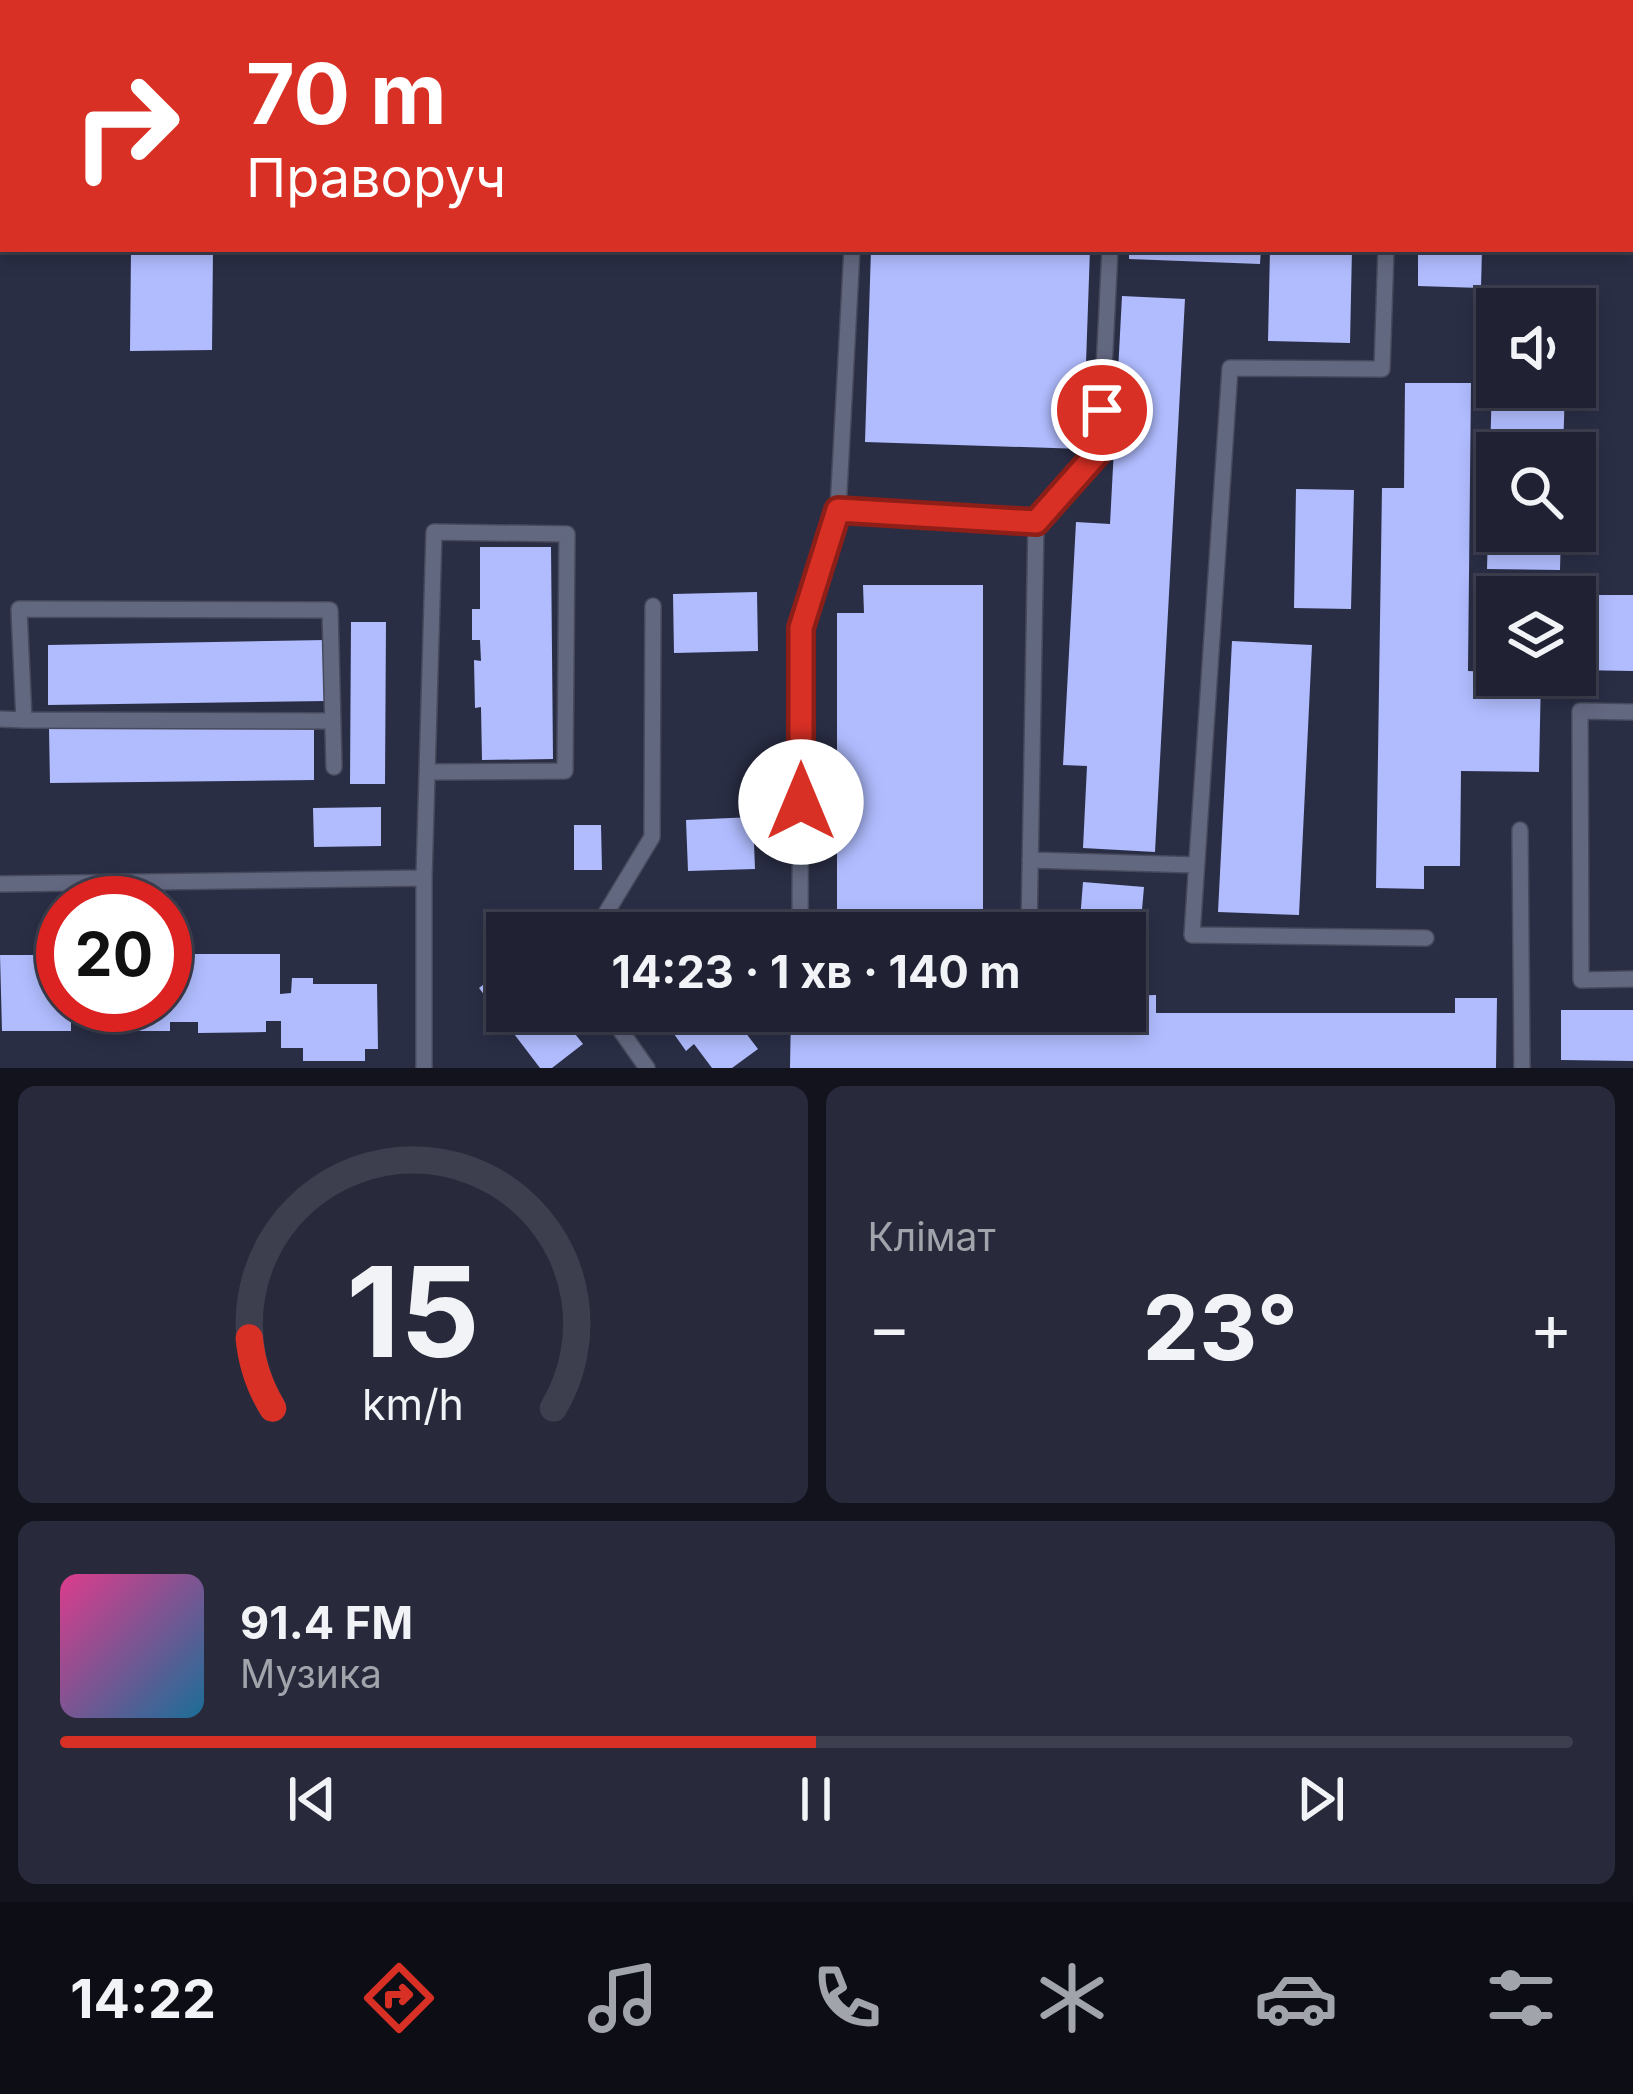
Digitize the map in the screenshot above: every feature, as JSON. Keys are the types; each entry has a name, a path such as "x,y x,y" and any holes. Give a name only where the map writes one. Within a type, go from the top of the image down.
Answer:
{"lane":[{"path":"800,912 801,628 838,510 852,252"},
{"path":"1029,912 1036,522 1100,450 1110,252"},
{"path":"1387,252 1382,369 1229,368 1192,935 1426,938"},
{"path":"838,510 1036,522"},
{"path":"424,1068 424,878 434,532 567,534 565,771 428,772"},
{"path":"607,912 652,837 653,606"},
{"path":"24,720 19,609 330,610 334,767"},
{"path":"1633,712 1580,712 1581,980 1633,980"},
{"path":"0,719 332,721"},
{"path":"1520,830 1522,1068"},
{"path":"1030,860 1196,865"},
{"path":"0,884 424,878"},
{"path":"622,1032 647,1068"}],"building":[{"path":"131,252 213,252 212,350 130,351"},
{"path":"871,252 1090,252 1083,449 865,442"},
{"path":"1129,252 1261,252 1260,264 1129,259"},
{"path":"1270,252 1352,252 1350,343 1268,341"},
{"path":"1418,252 1482,252 1481,288 1418,286"},
{"path":"1122,296 1185,299 1155,852 1083,848 1087,766 1063,765 1076,522 1110,524"},
{"path":"1405,383 1471,383 1468,671 1476,671 1476,696 1541,696 1539,772 1461,771 1460,866 1424,866 1424,889 1376,888 1382,488 1404,488"},
{"path":"1491,408 1564,408 1564,432 1491,432"},
{"path":"1296,489 1354,490 1351,609 1294,608"},
{"path":"480,547 551,547 553,759 482,760 474,660 481,661 480,640 472,640 472,609 480,609"},
{"path":"1487,552 1560,552 1560,570 1487,569"},
{"path":"863,585 983,585 983,912 837,912 837,613 864,613"},
{"path":"757,592 758,651 674,653 673,594"},
{"path":"1596,595 1633,595 1633,671 1596,670"},
{"path":"351,622 386,622 385,784 350,784"},
{"path":"326,640 326,701 48,705 48,645"},
{"path":"1232,641 1312,645 1299,915 1218,912"},
{"path":"314,726 314,780 50,783 49,729"},
{"path":"381,807 381,846 314,847 313,808"},
{"path":"753,817 755,869 688,871 686,820"},
{"path":"574,825 601,825 602,870 574,870"},
{"path":"1083,882 1144,887 1142,912 1081,912"},
{"path":"192,954 280,954 280,994 291,993 292,978 313,978 313,984 377,984 378,1049 365,1049 365,1061 303,1061 303,1048 281,1048 281,1021 266,1021 266,1032 198,1033 198,1022 192,1022"},
{"path":"0,955 36,955 36,1031 2,1031"},
{"path":"1146,995 1156,995 1156,1013 1455,1013 1455,998 1497,998 1496,1068 790,1068 791,1032 1146,1032"},
{"path":"1561,1010 1633,1010 1633,1061 1561,1060"},
{"path":"513,1032 574,1032 583,1044 552,1068 540,1068"},
{"path":"745,1032 758,1049 732,1068 712,1068 694,1044 686,1051 674,1034"}],"route":[{"path":"801,802 801,628 838,510 1036,522 1100,450 1102,410"}]}
